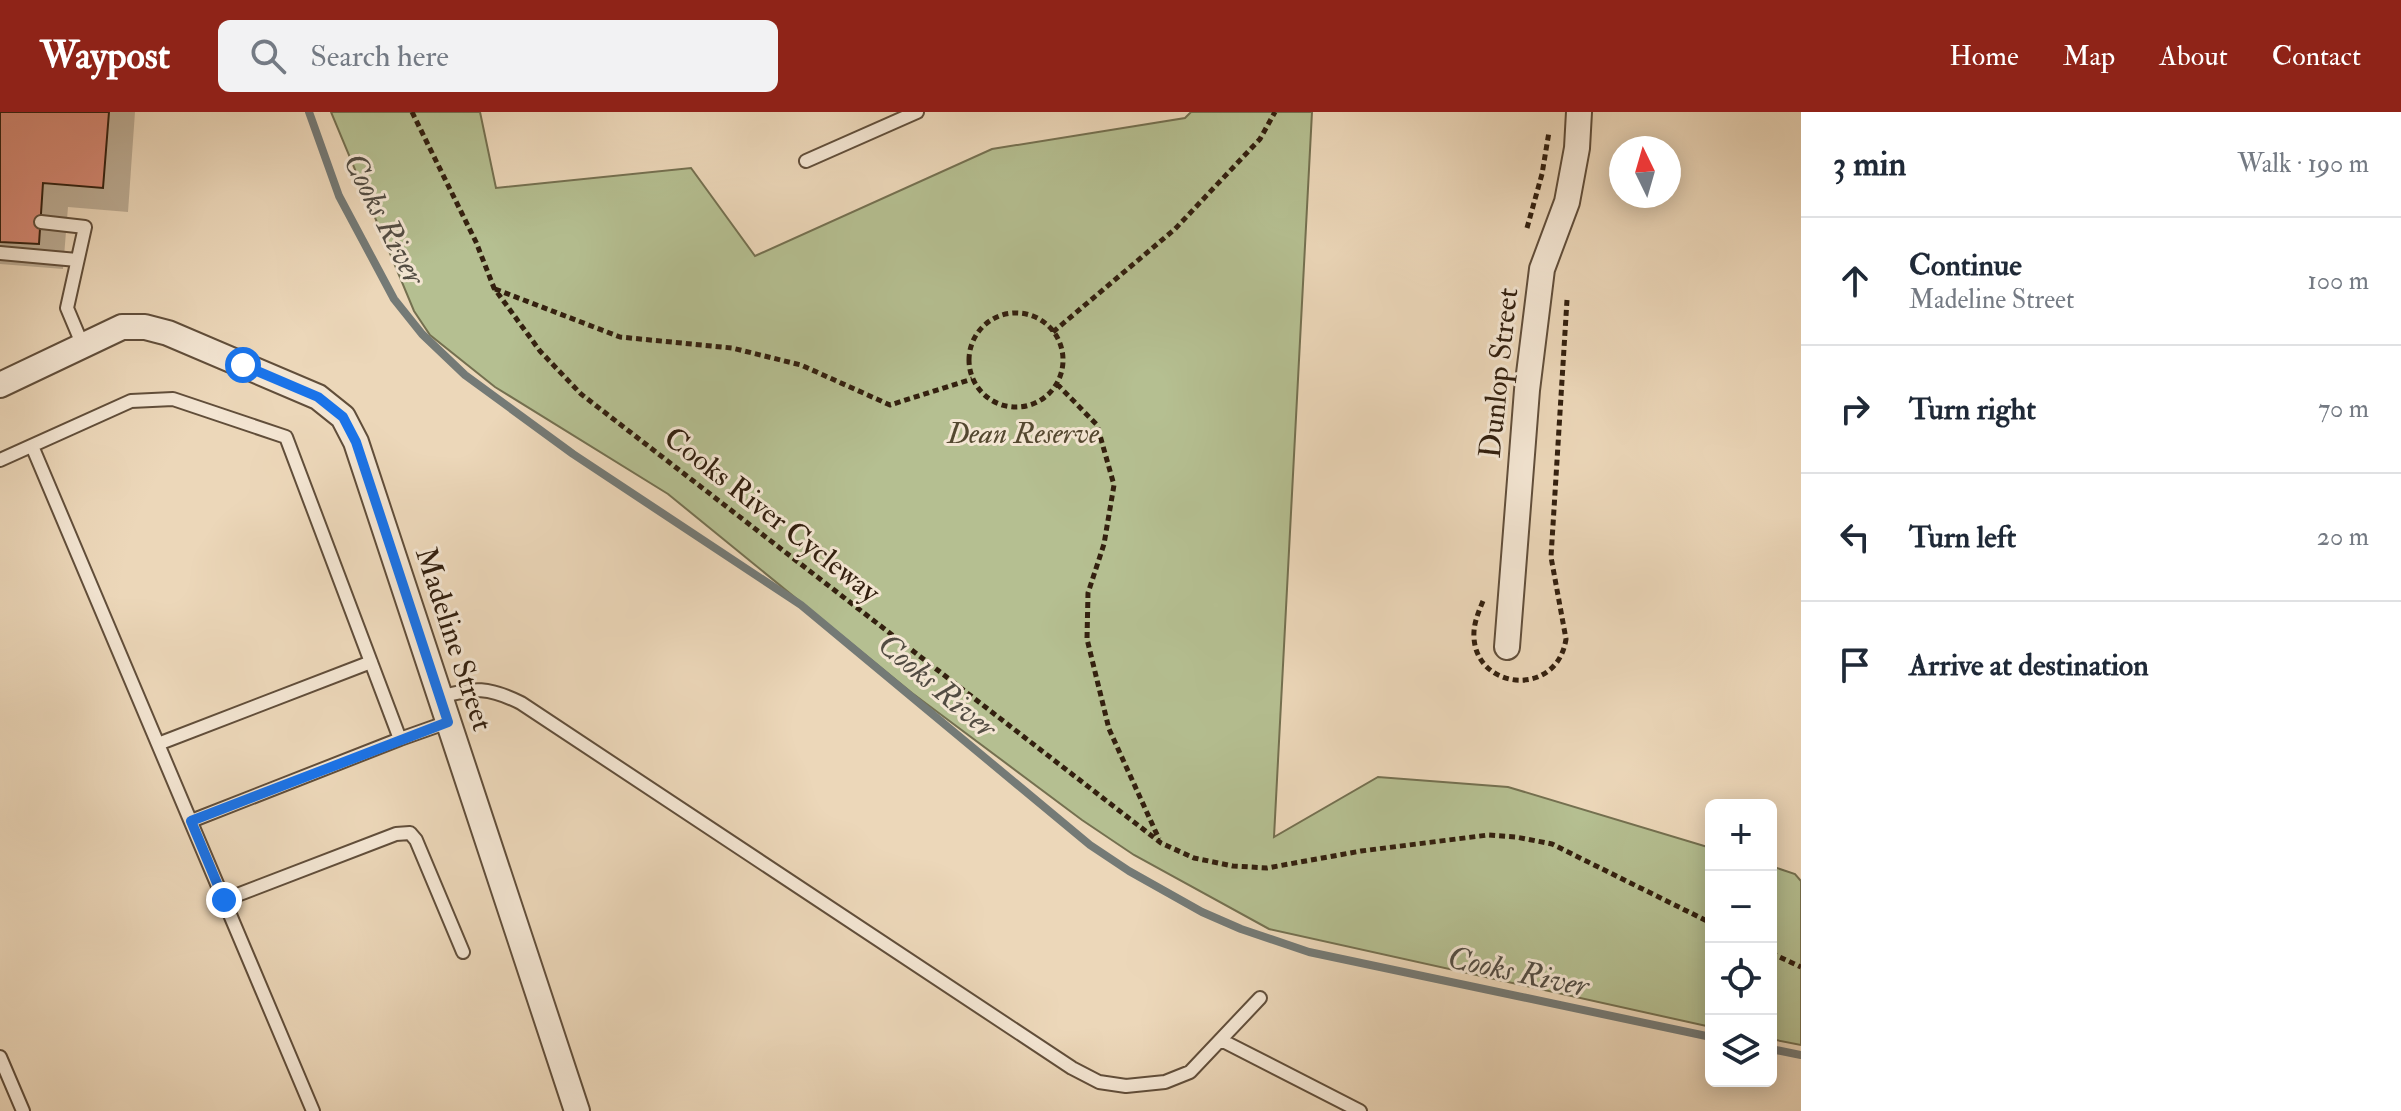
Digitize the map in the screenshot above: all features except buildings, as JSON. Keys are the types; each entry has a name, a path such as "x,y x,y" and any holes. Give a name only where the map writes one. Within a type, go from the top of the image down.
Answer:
{"street":[{"name":"Dunlop Street","path":"1507,647 1527,390 1542,269 1567,202 1577,148 1579,112"},
{"name":"Madeline Street","path":"83,346 122,327 145,327 168,333 318,397 343,417 356,442 577,1111"},
{"path":"0,385 83,346"}],"lane":[{"path":"806,161 917,112"},
{"path":"41,222 85,227 67,308 83,346"},
{"path":"0,253 77,260"},
{"path":"0,460 131,401 173,399 286,437 400,739"},
{"path":"32,446 313,1111"},
{"path":"158,744 371,662"},
{"path":"440,697 466,689 499,692 521,703 1059,1059 1099,1082 1126,1086 1165,1082 1190,1072 1260,998"},
{"path":"191,821 448,722"},
{"path":"224,900 396,834 410,833 416,840 463,952"},
{"path":"1221,1040 1360,1111"},
{"path":"0,1057 23,1111"}],"path":[{"name":"Cooks River Cycleway","path":"412,112 476,242 494,288 540,351 581,394 1161,843 1194,858 1233,866 1267,868 1361,851 1488,835 1516,837 1552,844 1705,920"},
{"path":"1053,332 1175,229 1260,139 1275,112"},
{"path":"494,288 620,337 732,348 801,365 890,405 972,379"},
{"path":"1014,313 1029,315 1042,321 1060,344 1062,371 1057,384 1035,403 1005,407 980,391 972,379 968,364 969,349 975,335 999,316 1014,313"},
{"path":"1057,384 1097,425 1114,485 1104,544 1088,593 1087,639 1109,729 1161,843"},
{"path":"1777,956 1801,967"}],"green space":[{"name":"Dean Reserve","path":"331,112 480,112 496,188 691,168 755,256 992,149 1185,118 1191,112 1312,112 1274,837 1378,777 1508,787 1705,846 1705,1026 1269,929 1134,855 912,693 668,494 495,387 430,335 414,311"},
{"path":"1777,868 1795,874 1801,881 1801,1045 1777,1040"}],"waterway":[{"name":"Cooks River","path":"309,112 339,196 394,299 422,334 465,375 573,454 801,605 1090,845 1129,871 1202,912 1309,952 1705,1036"},
{"name":"Cooks River","path":"1777,1050 1801,1055"}],"route":[{"path":"224,900 191,821 448,722 356,442 343,417 318,397 243,365"}]}
